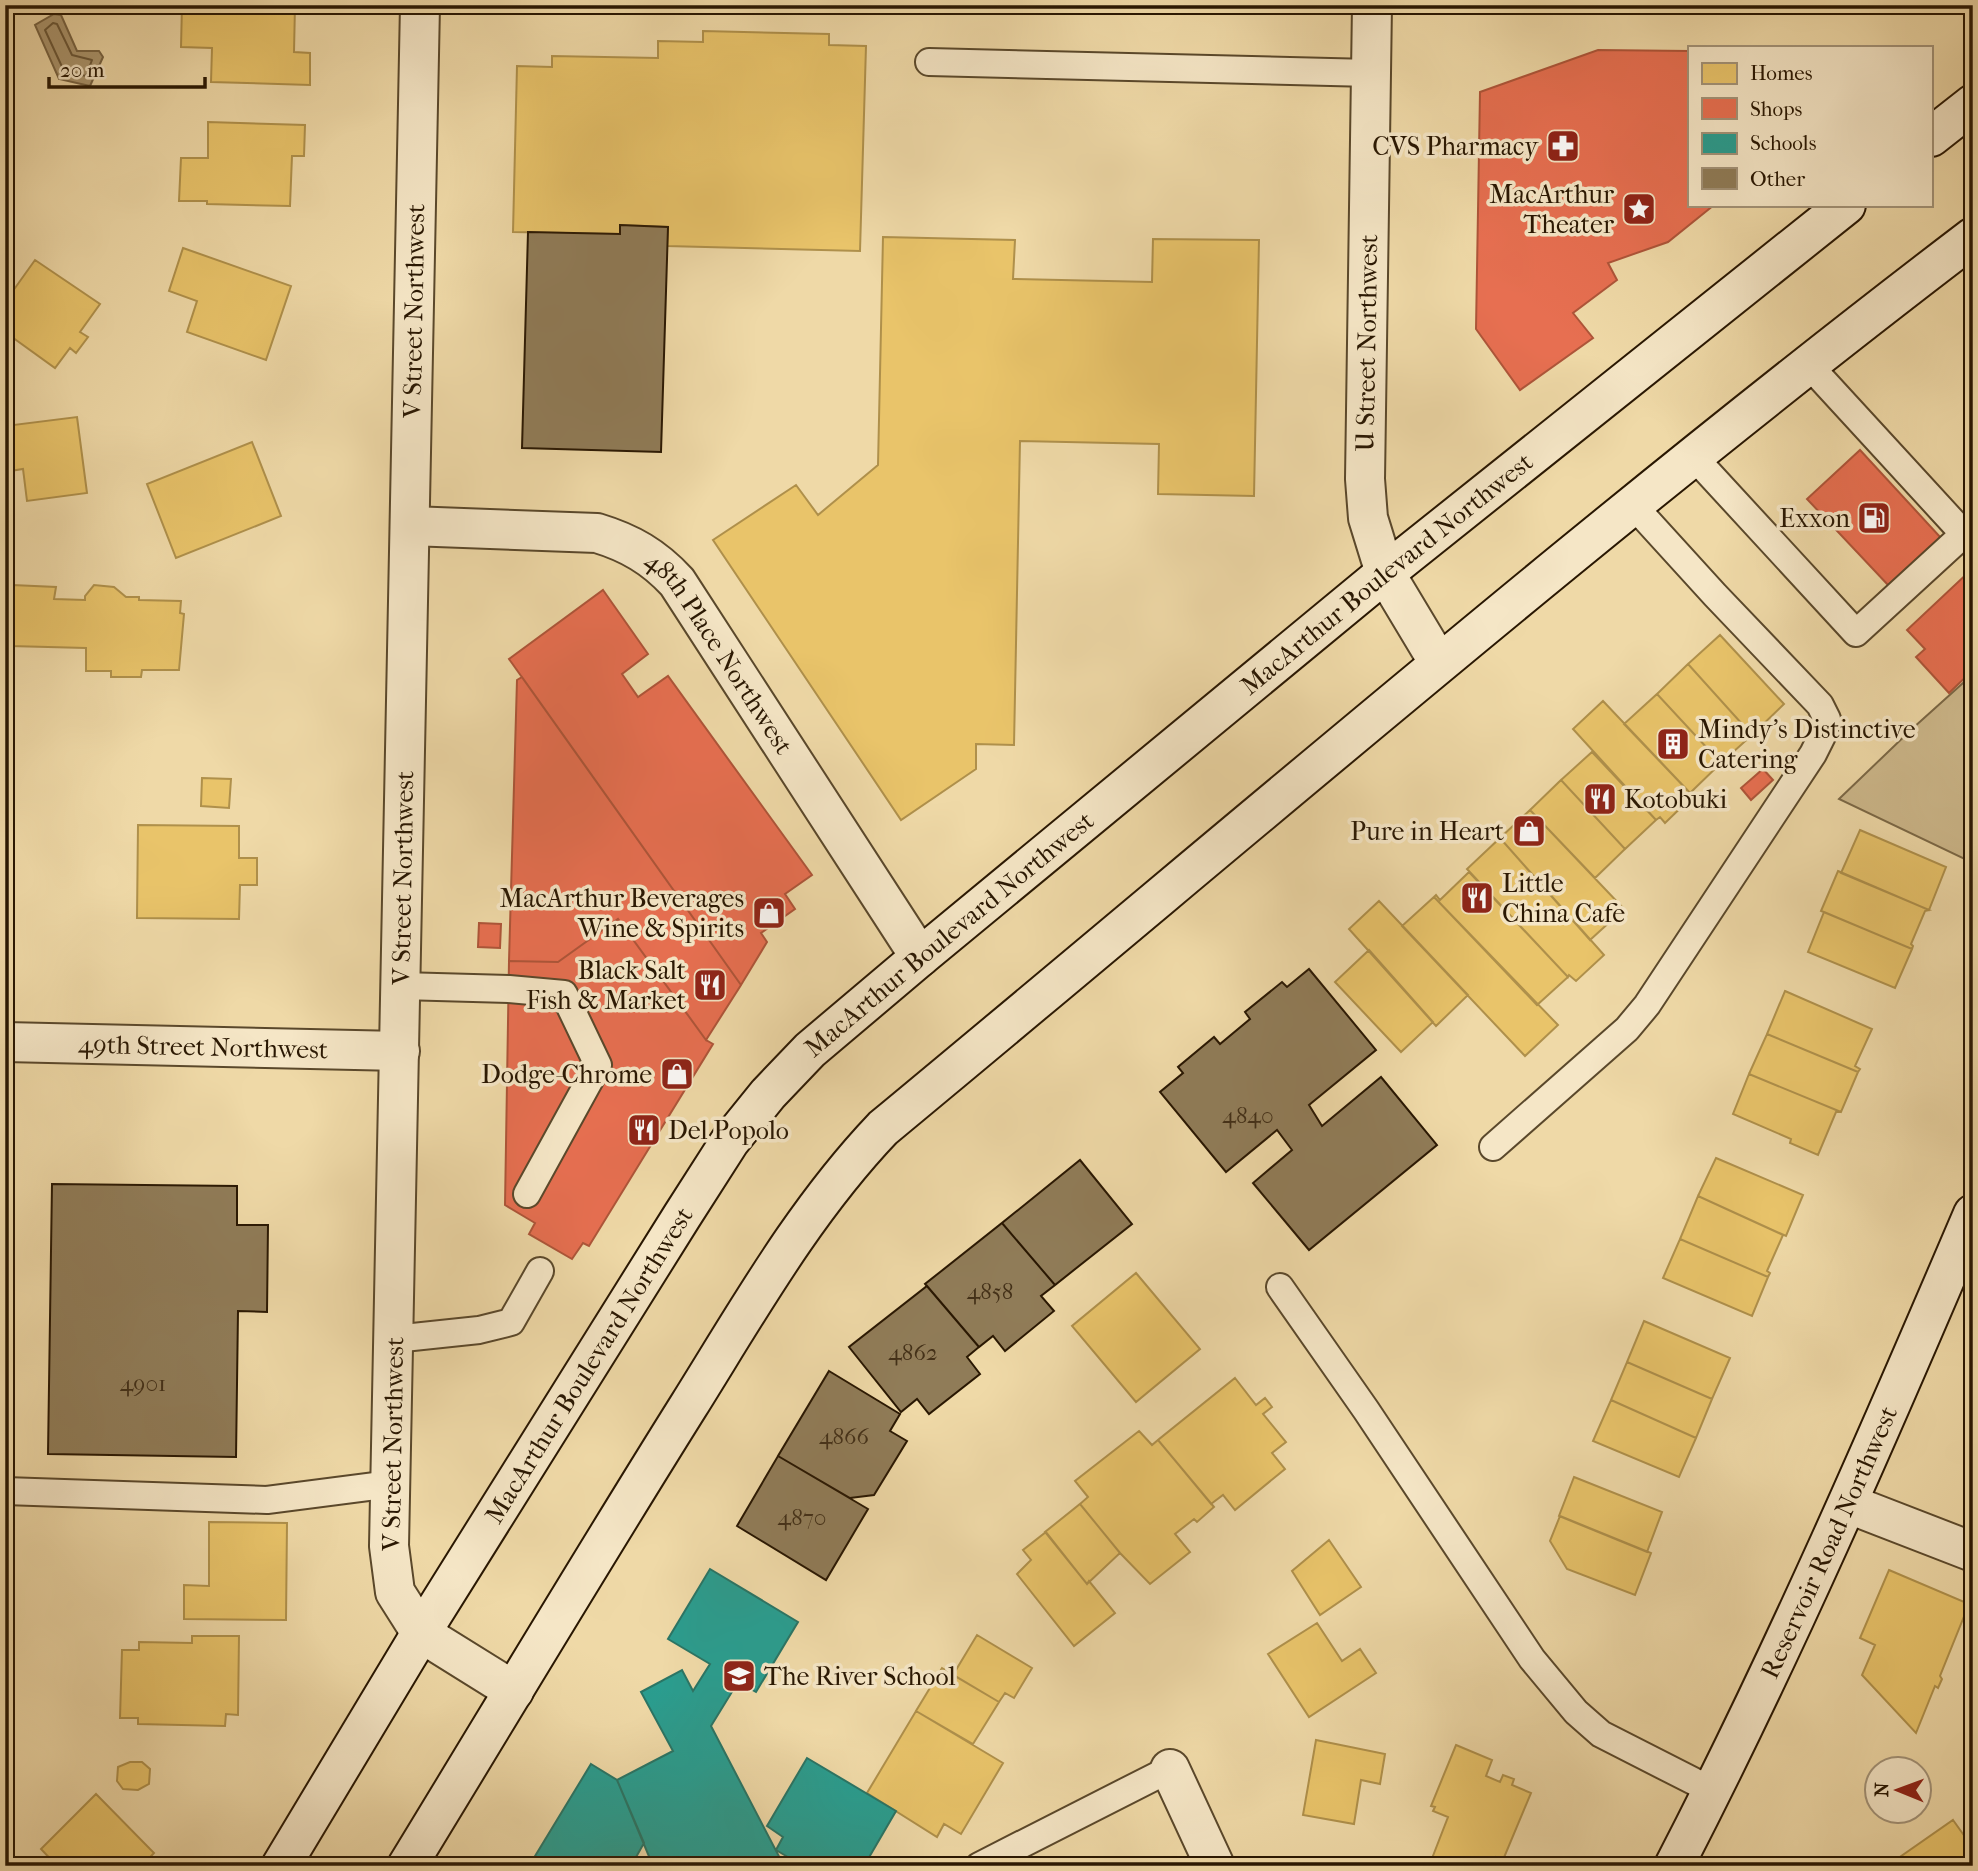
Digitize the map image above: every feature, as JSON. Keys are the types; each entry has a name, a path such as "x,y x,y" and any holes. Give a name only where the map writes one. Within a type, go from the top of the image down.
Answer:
{"main road":[{"name":"V Street Northwest","path":"420,5 389,1546 396,1592 421,1633 514,1691"},
{"name":"U Street Northwest","path":"1372,5 1365,479 1368,518 1385,573 1439,663"},
{"path":"1932,137 1973,104"},
{"name":"MacArthur Boulevard Northwest","path":"281,1866 421,1633 730,1141 768,1094 810,1050 920,957 1385,573 1845,206"},
{"path":"407,1866 565,1604 764,1285 817,1204 848,1164 883,1128 1439,663 1807,363 1973,237"},
{"name":"48th Place Northwest","path":"410,526 597,533 620,540 661,565 677,582 920,957"},
{"name":"49th Street Northwest","path":"5,1042 400,1051"},
{"name":"Reservoir Road Northwest","path":"1674,1866 1713,1791 1849,1504 1973,1214"},
{"path":"1849,1504 1973,1552"},
{"path":"1170,1769 1215,1866"}],"lane":[{"path":"929,62 1371,73"},
{"path":"1693,456 1856,633 1964,534 1807,363"},
{"path":"1493,1147 1627,1029 1647,1005 1780,806 1825,730 1827,719 1820,705 1715,596 1633,505"},
{"path":"401,986 509,989 564,994 598,1065 527,1194"},
{"path":"394,1339 479,1330 511,1322 540,1271"},
{"path":"1280,1287 1366,1410 1532,1659 1576,1712 1601,1734 1713,1791"},
{"path":"5,1491 267,1500 391,1484"},
{"path":"979,1866 1170,1769"}],"shaded area":[{"path":"1973,674 1973,863 1839,799"}],"water":[{"path":"54,14 61,15 77,51 99,51 103,57 90,86 59,79 35,25"}],"building: Homes":[{"path":"182,5 295,5 294,52 310,53 310,85 211,82 212,48 181,47"},
{"path":"703,31 829,34 829,45 866,46 860,251 667,246 668,227 620,225 620,234 513,232 517,66 552,67 552,56 658,58 658,41 703,42"},
{"path":"208,122 305,125 304,156 292,156 290,206 179,201 181,158 208,158"},
{"path":"883,237 1015,240 1013,279 1152,282 1153,239 1259,240 1254,496 1158,494 1159,444 1020,441 1014,745 976,744 976,769 901,820 713,540 796,485 818,515 878,465"},
{"path":"183,248 291,286 266,360 187,332 197,301 169,291"},
{"path":"35,260 100,304 80,332 88,337 76,353 70,348 55,368 5,332 5,302"},
{"path":"77,417 87,493 27,501 23,469 10,471 5,426"},
{"path":"252,442 281,516 176,558 147,484"},
{"path":"12,585 56,587 54,599 85,600 94,585 114,587 126,597 139,597 139,600 181,601 180,613 184,614 179,670 142,670 141,677 111,677 111,671 86,671 86,648 10,646 11,632 5,628 5,605 12,598"},
{"path":"1720,635 1784,704 1752,735 1688,664"},
{"path":"1688,664 1752,735 1721,763 1657,694"},
{"name":"Mindy's Distinctive Catering","path":"1657,694 1721,763 1690,793 1624,724"},
{"path":"1603,701 1693,796 1665,823 1660,817 1656,820 1573,729"},
{"path":"1592,752 1656,820 1625,849 1561,780"},
{"path":"202,778 231,779 229,808 201,806"},
{"path":"1561,780 1625,849 1595,878 1530,810"},
{"path":"1530,810 1624,909 1590,940 1500,838"},
{"path":"138,825 239,826 239,858 257,858 257,885 240,885 239,919 137,918"},
{"path":"1860,830 1946,867 1929,910 1841,873"},
{"path":"1500,838 1604,955 1576,981 1569,975 1568,977 1467,869"},
{"path":"1838,871 1929,910 1925,911 1911,944 1912,949 1821,911"},
{"path":"1469,872 1568,977 1537,1005 1434,897 1436,895 1440,900"},
{"path":"1434,897 1558,1025 1525,1056 1402,926"},
{"path":"1379,901 1468,995 1436,1026 1349,929"},
{"path":"1824,912 1912,949 1895,988 1808,952"},
{"path":"1369,950 1433,1022 1401,1052 1335,982"},
{"path":"1785,991 1872,1029 1855,1066 1860,1069 1858,1072 1767,1034"},
{"path":"1767,1034 1858,1072 1841,1112 1749,1074"},
{"path":"1749,1074 1841,1112 1836,1112 1818,1155 1790,1143 1791,1139 1733,1114"},
{"path":"1716,1158 1803,1195 1786,1236 1698,1196"},
{"path":"1698,1196 1783,1235 1767,1271 1770,1273 1768,1277 1680,1239"},
{"path":"1680,1239 1768,1277 1752,1316 1663,1278"},
{"path":"1136,1273 1200,1349 1136,1402 1072,1326"},
{"path":"1644,1321 1730,1358 1712,1399 1627,1362"},
{"path":"1627,1362 1712,1399 1696,1438 1611,1400"},
{"path":"1235,1378 1256,1405 1265,1398 1272,1407 1263,1414 1286,1442 1272,1453 1285,1469 1235,1510 1223,1495 1211,1504 1158,1440"},
{"path":"1611,1400 1696,1438 1679,1477 1593,1441"},
{"path":"1139,1431 1152,1445 1158,1440 1214,1507 1197,1522 1194,1519 1175,1534 1190,1552 1150,1584 1120,1553 1080,1504 1088,1497 1075,1481"},
{"path":"1574,1477 1662,1512 1647,1552 1559,1516"},
{"path":"1080,1504 1120,1553 1087,1584 1045,1532"},
{"path":"1560,1516 1651,1553 1635,1595 1567,1569 1550,1541"},
{"path":"209,1522 287,1523 286,1620 184,1619 184,1585 209,1586"},
{"path":"1046,1532 1087,1584 1089,1581 1115,1613 1074,1646 1017,1574 1031,1560 1023,1550"},
{"path":"1329,1540 1361,1587 1320,1615 1292,1571"},
{"path":"1889,1570 1969,1604 1940,1676 1942,1679 1938,1688 1935,1686 1916,1733 1862,1675 1875,1645 1860,1638"},
{"path":"1317,1623 1342,1661 1360,1649 1376,1673 1309,1717 1268,1654"},
{"path":"977,1635 1032,1668 1014,1698 1005,1693 999,1702 953,1675"},
{"path":"192,1636 239,1636 238,1715 226,1714 225,1726 138,1724 138,1718 120,1718 122,1650 139,1650 139,1642 192,1643"},
{"path":"942,1668 999,1702 973,1744 916,1711"},
{"path":"916,1711 1003,1763 961,1834 944,1824 937,1837 867,1793"},
{"path":"1316,1740 1385,1754 1380,1784 1361,1780 1354,1824 1303,1815"},
{"path":"1456,1745 1492,1760 1486,1776 1500,1782 1503,1775 1514,1779 1512,1785 1531,1793 1503,1860 1496,1857 1492,1866 1439,1866 1431,1861 1448,1817 1433,1811 1435,1807 1431,1806"},
{"path":"130,1762 142,1762 150,1769 149,1784 138,1790 123,1789 117,1781 118,1767"},
{"path":"96,1794 154,1853 142,1866 57,1866 41,1849"},
{"path":"1953,1820 1973,1848 1973,1866 1902,1866 1897,1859"}],"building: Shops":[{"name":"CVS Pharmacy","path":"1598,50 1688,51 1688,206 1713,206 1668,242 1608,263 1617,280 1573,313 1593,338 1520,390 1476,329 1480,92"},
{"name":"Exxon","path":"1860,450 1941,538 1889,586 1807,499"},
{"path":"1973,568 1973,670 1949,693 1916,657 1925,649 1907,630"},
{"path":"603,590 648,654 622,674 638,697 668,676 812,875 785,894 795,909 761,933 767,942 741,985 509,659"},
{"path":"522,677 741,985 706,1040 618,919 558,962 509,961 517,680"},
{"path":"1763,769 1773,780 1751,800 1741,788"},
{"path":"618,919 706,1040 713,1044 589,1246 583,1243 572,1259 529,1234 535,1223 505,1205 509,961 558,962"},
{"path":"479,923 501,924 500,948 478,947"}],"building: Schools":[{"path":"710,1569 798,1622 756,1692 738,1682 711,1726 784,1866 653,1866 617,1780 673,1751 641,1692 682,1670 693,1691 710,1664 668,1639"},
{"path":"807,1758 896,1811 864,1866 803,1866 776,1850 783,1837 767,1826"},
{"path":"591,1764 617,1780 644,1843 631,1866 529,1866"}],"building: Other":[{"path":"620,225 668,227 661,452 522,448 528,232 620,234"},
{"path":"1309,969 1376,1050 1309,1105 1322,1126 1381,1077 1437,1145 1309,1250 1253,1183 1292,1150 1277,1130 1226,1172 1160,1092 1183,1073 1178,1067 1214,1037 1220,1044 1250,1019 1245,1012 1282,982 1287,987"},
{"path":"1080,1160 1132,1224 1055,1285 1002,1223"},
{"path":"52,1184 237,1186 237,1225 268,1225 267,1312 238,1311 236,1457 48,1454"},
{"path":"1002,1223 1055,1285 1041,1296 1054,1311 1005,1351 993,1336 979,1347 925,1284"},
{"path":"927,1286 979,1347 967,1357 980,1374 929,1414 917,1399 901,1412 849,1347"},
{"path":"829,1371 900,1414 890,1431 907,1441 874,1495 850,1498 778,1456"},
{"path":"778,1456 868,1509 826,1580 737,1526"}],"place":[{"name":"CVS Pharmacy","path":"1563,146"},
{"name":"MacArthur Theater","path":"1639,209"},
{"name":"Exxon","path":"1874,518"},
{"name":"Mindy's Distinctive Catering","path":"1673,744"},
{"name":"Kotobuki","path":"1600,799"},
{"name":"Pure in Heart","path":"1529,831"},
{"name":"Little China Cafe","path":"1477,898"},
{"name":"MacArthur Beverages Wine & Spirits","path":"769,913"},
{"name":"Black Salt Fish & Market","path":"710,985"},
{"name":"Dodge-Chrome","path":"677,1074"},
{"name":"Del Popolo","path":"644,1130"},
{"name":"The River School","path":"739,1676"}]}
